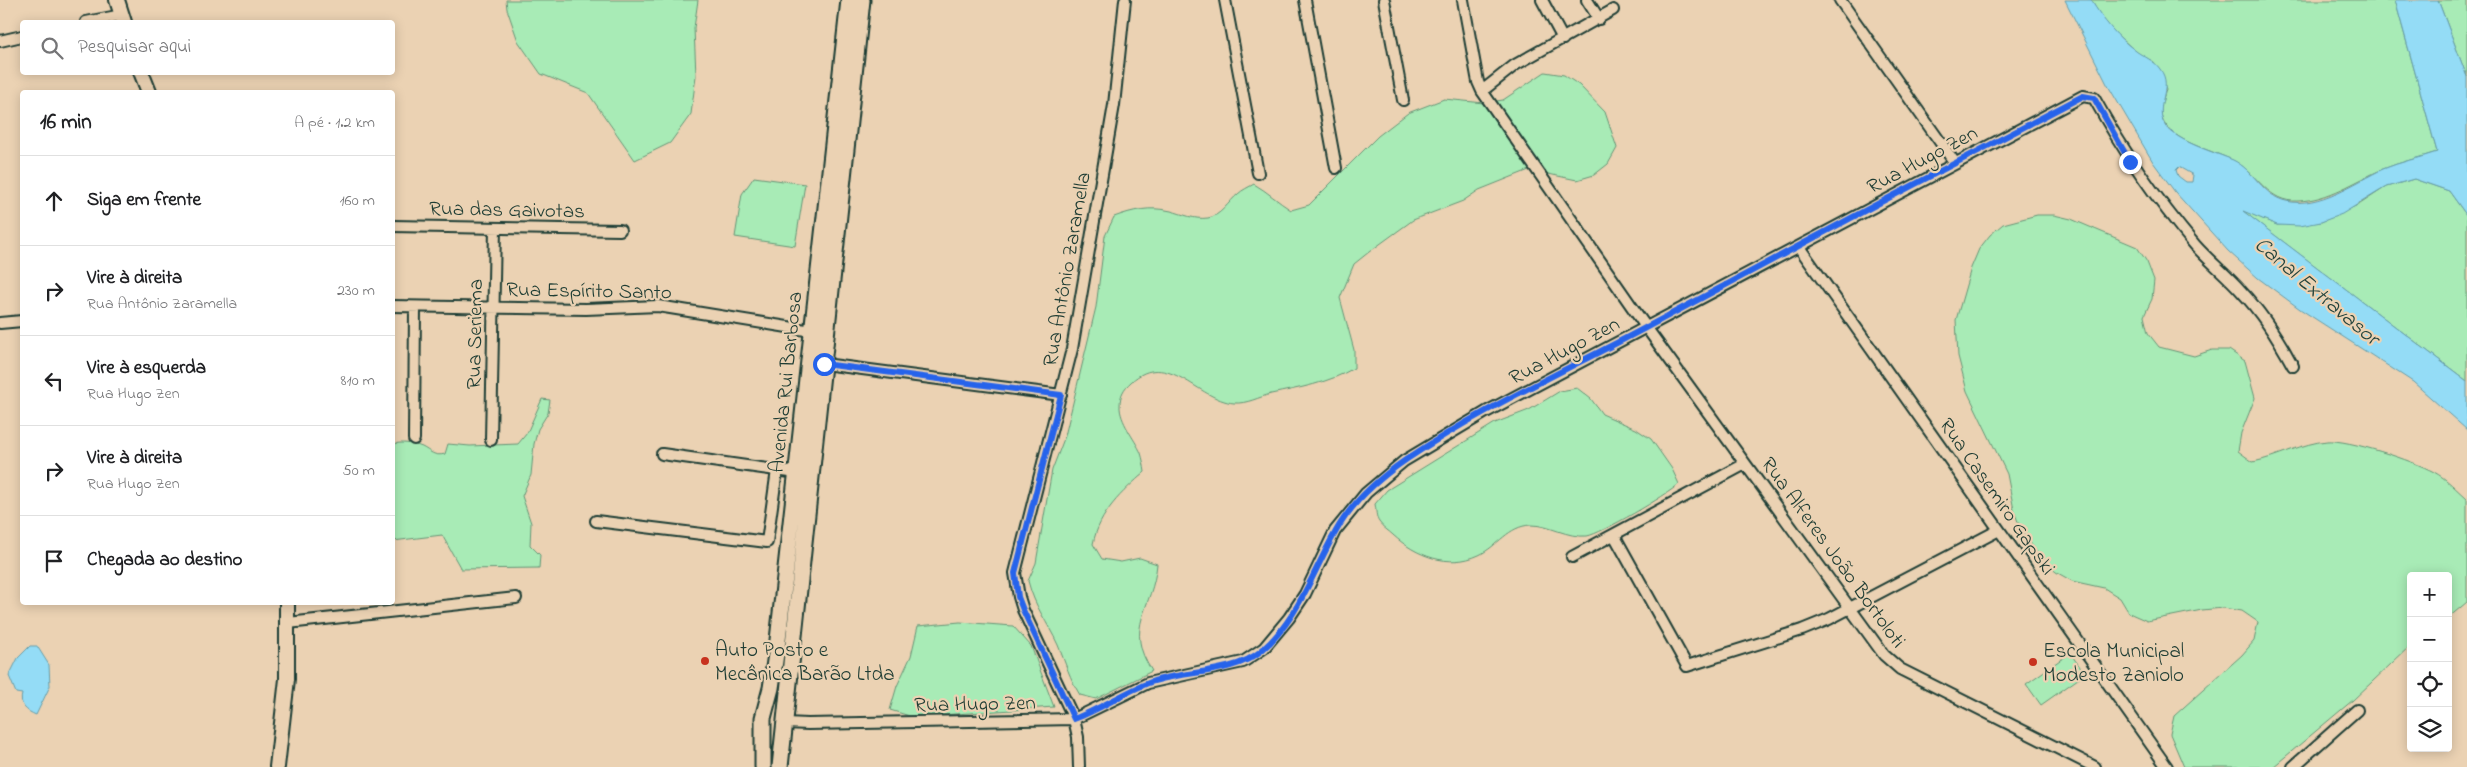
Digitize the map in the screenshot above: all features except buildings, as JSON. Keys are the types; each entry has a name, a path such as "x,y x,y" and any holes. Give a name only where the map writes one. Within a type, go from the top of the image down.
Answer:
{"main road":[{"name":"Avenida Rui Barbosa","path":"763,767 763,721 774,668 849,0"},
{"name":"Avenida Rui Barbosa","path":"780,767 862,0"},
{"path":"763,721 767,732 775,735 785,725"}],"street":[{"path":"117,0 123,19"},
{"name":"Rua Antônio Zaramella","path":"1079,767 1078,737 1074,719 1023,610 1018,597 1015,573 1072,349 1107,152 1118,76 1125,0"},
{"path":"1225,0 1258,173"},
{"path":"1305,0 1336,168"},
{"path":"1384,0 1402,100"},
{"name":"Rua Alferes João Bortoloti","path":"1463,0 1478,82 1482,91 1646,327 1884,656 1900,669 2095,767"},
{"path":"1542,0 1563,39"},
{"path":"1587,0 1599,19"},
{"path":"1840,0 1955,163"},
{"path":"1482,91 1504,72 1613,10"},
{"path":"0,41 20,36"},
{"path":"142,75 148,90"},
{"name":"Rua Hugo Zen","path":"785,725 1074,719 1148,683 1234,665 1252,657 1277,635 1298,606 1344,518 1383,476 1404,460 1454,430 1646,327 2083,96 2094,98 2118,143 2143,180 2197,247 2242,291 2273,332 2293,366"},
{"name":"Rua das Gaivotas","path":"395,226 620,230"},
{"name":"Rua Seriema","path":"491,440 495,228"},
{"name":"Rua Casemiro Gapski","path":"1798,247 2167,767"},
{"name":"Rua Espírito Santo","path":"395,306 586,309 658,306 812,331"},
{"path":"414,439 415,307"},
{"path":"0,323 20,321"},
{"path":"824,364 1061,395"},
{"path":"662,454 797,473"},
{"path":"1572,558 1745,464"},
{"path":"596,521 767,542 777,470"},
{"path":"1614,535 1687,666 1802,630 1850,609 1999,530"},
{"path":"288,623 516,598"},
{"path":"277,767 287,679 287,605"},
{"path":"2293,767 2357,710"}],"green space":[{"path":"506,0 698,0 694,28 696,76 691,114 670,143 635,160 588,93 541,74 518,41 507,9"},
{"path":"2091,0 2395,0 2437,152 2383,169 2331,194 2298,201 2279,198 2236,162 2189,142 2172,132 2163,121 2161,108 2166,90 2154,62 2139,54 2115,33 2101,17"},
{"path":"2438,0 2467,0 2467,77"},
{"path":"1545,72 1564,75 1579,85 1605,112 1617,148 1608,164 1594,175 1577,180 1529,170 1479,190 1463,201 1413,220 1354,264 1340,298 1354,350 1354,368 1324,381 1239,403 1221,400 1170,373 1157,371 1144,373 1126,387 1121,398 1120,411 1141,453 1145,472 1120,495 1106,513 1100,522 1093,544 1102,559 1121,562 1140,558 1157,564 1140,630 1140,642 1144,656 1152,671 1096,699 1080,695 1070,677 1058,645 1034,599 1028,581 1036,563 1052,470 1065,436 1096,307 1105,236 1114,217 1135,211 1156,209 1193,217 1213,217 1235,197 1254,184 1291,210 1309,205 1378,136 1408,113 1444,99 1484,103 1503,100"},
{"path":"754,177 805,184 795,246 735,237 742,194"},
{"path":"2414,179 2449,191 2467,216 2467,381 2240,209 2277,225 2321,222 2360,204 2386,187"},
{"path":"2037,215 2054,215 2071,219 2137,247 2147,262 2154,280 2152,299 2144,316 2148,333 2159,347 2194,356 2212,350 2229,350 2245,361 2255,398 2241,433 2238,451 2253,462 2318,442 2337,441 2350,443 2425,467 2451,484 2467,499 2467,602 2452,615 2452,572 2407,572 2407,649 2353,700 2273,767 2184,767 2170,734 2174,716 2242,655 2254,641 2258,622 2242,611 2223,608 2202,610 2147,621 2129,613 2120,598 2104,588 2072,581 2056,572 2042,560 2020,528 2014,510 2007,474 1967,391 1958,356 1956,320 1971,268 1979,249 1990,235 2003,224"},
{"path":"1577,388 1591,399 1602,414 1636,429 1651,439 1672,469 1679,484 1634,513 1594,534 1580,536 1545,527 1523,526 1509,533 1479,555 1456,561 1433,558 1412,549 1379,522 1375,504 1387,490 1495,423 1529,410 1560,391"},
{"path":"542,399 550,400 548,413 538,429 534,444 531,475 522,496 531,523 530,545 540,555 539,568 461,569 442,535 395,541 395,444 415,445 438,455 445,454 448,444 470,446 518,444 527,433"},
{"path":"960,622 1013,626 1031,646 1054,707 913,717 890,710 897,686 911,656 918,626"},
{"path":"2070,653 2085,674 2041,705 2026,684"}],"water":[{"name":"Canal Extravasor","path":"2065,0 2091,0 2106,21 2129,46 2158,66 2164,76 2165,83 2161,112 2162,119 2172,132 2187,142 2240,164 2271,194 2278,198 2298,202 2324,198 2383,169 2437,152 2395,0 2438,0 2467,77 2467,216 2449,191 2414,179 2386,187 2342,214 2321,222 2300,226 2277,225 2243,211 2467,381 2467,430 2413,382 2300,309 2258,278 2228,251 2175,192 2153,162 2107,84","holes":["2179,167 2193,175 2192,182 2186,182 2178,176 2176,170"]},
{"path":"30,646 37,646 49,665 50,686 36,715 24,707 21,698 22,694 16,693 9,676 18,658"}],"place":[{"name":"Auto Posto e Mecânica Barão Ltda","path":"705,661"},
{"name":"Escola Municipal Modesto Zaniolo","path":"2033,662"}],"route":[{"path":"824,364 1061,395 1015,573 1018,597 1023,610 1074,719 1092,712 1148,683 1234,665 1252,657 1264,648 1277,635 1298,606 1335,531 1344,518 1383,476 1404,460 1486,412 1955,163 2083,96 2089,95 2094,98 2130,162"}]}
